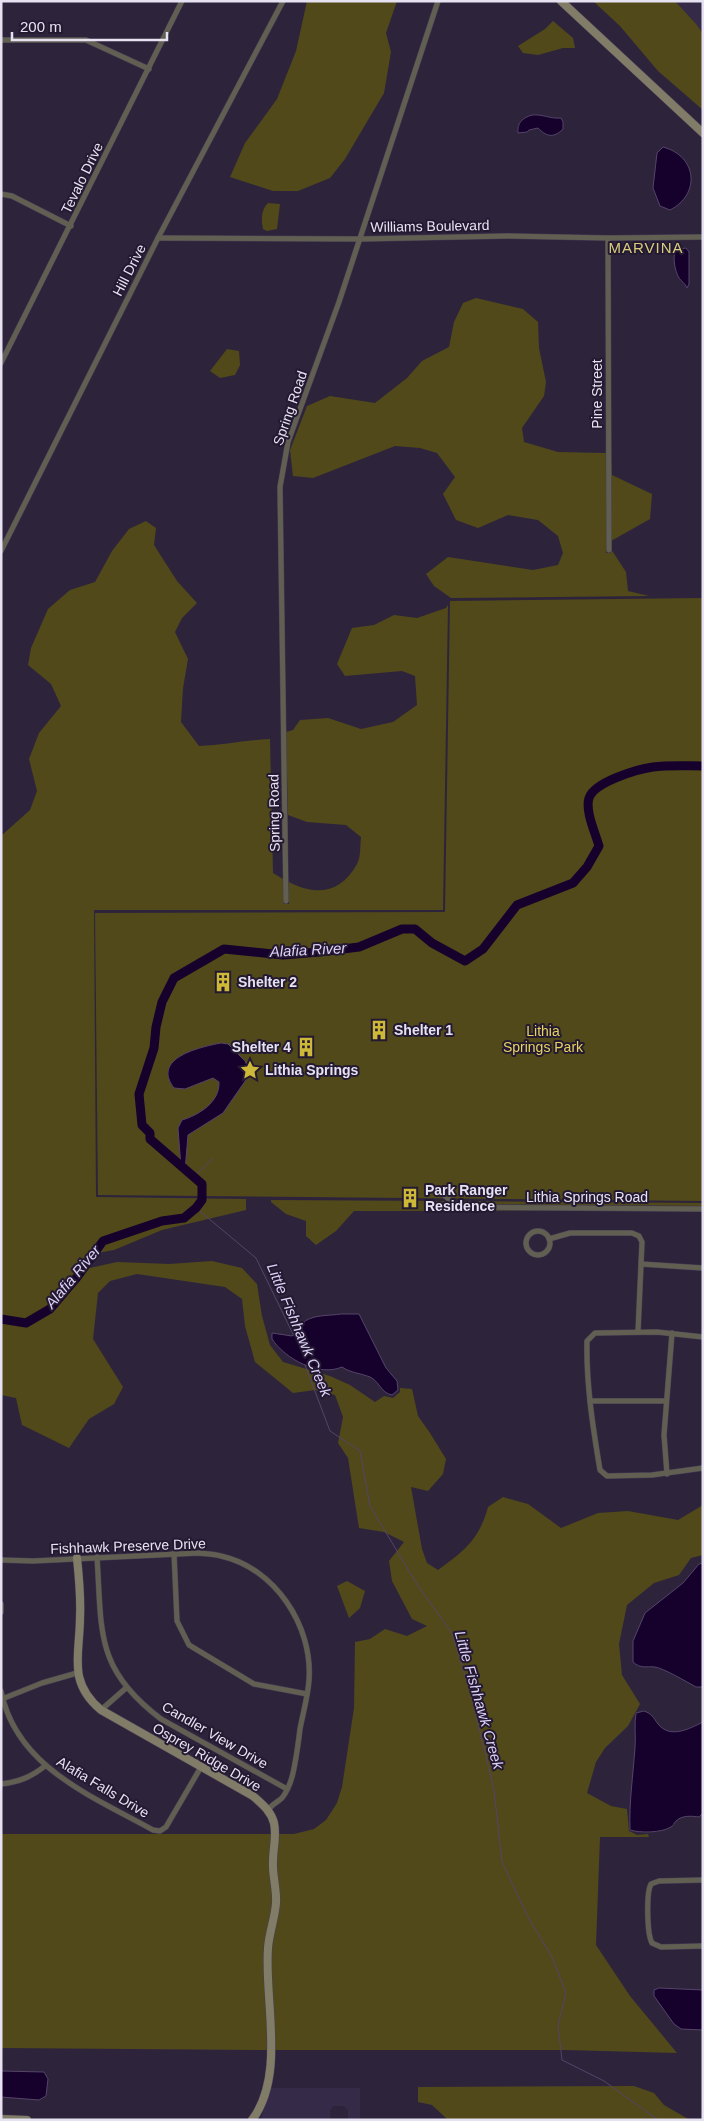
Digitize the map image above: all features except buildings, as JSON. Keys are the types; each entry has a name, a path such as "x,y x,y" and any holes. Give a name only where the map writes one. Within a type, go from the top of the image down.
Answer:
{"street":[{"name":"Tevalo Drive","path":"1,364 182,1"},
{"name":"Hill Drive","path":"1,551 158,238 283,1"},
{"name":"Spring Road","path":"286,901 280,487 288,442 361,239 438,1"},
{"path":"561,1 703,132"},
{"path":"1,40 86,40 148,69"},
{"path":"1,194 12,196 71,226"},
{"name":"Williams Boulevard","path":"158,238 703,237"},
{"name":"Pine Street","path":"608,238 608,550"},
{"name":"Lithia Springs Road","path":"445,1196 459,1207 703,1209"},
{"path":"533,1232 542,1232 549,1239 549,1248 543,1254 534,1255 527,1249 526,1241 533,1232"},
{"path":"549,1239 570,1233 632,1233 639,1236 642,1242 638,1332"},
{"path":"641,1264 703,1268"},
{"path":"703,1337 638,1332 595,1332 587,1341 590,1401 600,1470 607,1476 667,1474 703,1468"},
{"path":"667,1474 664,1435 672,1334"},
{"path":"590,1401 666,1401"},
{"path":"174,1553 177,1621 189,1645 254,1684 306,1694"},
{"name":"Fishhawk Preserve Drive","path":"1,1560 24,1561 199,1553 222,1556 240,1563 257,1573 278,1591 290,1606 304,1640 309,1660 309,1680 292,1778 282,1798 271,1806 268,1811"},
{"name":"Candler View Drive","path":"97,1557 105,1648 112,1666 126,1688 161,1719 287,1789"},
{"name":"Osprey Ridge Drive","path":"77,1558 80,1619 76,1655 77,1673 80,1683 92,1702 101,1710 253,1796 268,1811 274,1823 275,1841 272,1862 276,1902 268,1948 270,2064 261,2108 252,2120"},
{"path":"1,1607 1,1612"},
{"path":"2,1699 42,1683 77,1673"},
{"path":"101,1710 126,1688"},
{"name":"Alafia Falls Drive","path":"1,1691 10,1719 20,1738 45,1766 66,1781 153,1830 160,1831 166,1828 201,1767"},
{"path":"1,1784 17,1782 32,1776 45,1766"},
{"path":"703,1880 659,1881 652,1884 649,1892 649,1936 652,1943 658,1946 703,1946"},
{"path":"258,2120 261,2108"},
{"path":"2,2120 27,2120"}],"shaded area":[{"path":"675,1 703,1 703,34 697,25"},
{"path":"269,2088 360,2088 360,2120 348,2120 348,2110 344,2106 333,2106 330,2111 330,2120 261,2120"}],"green space":[{"path":"307,1 397,1 386,33 391,52 384,93 345,159 330,178 298,191 273,191 230,177 245,143 277,99 296,51"},
{"path":"593,1 675,1 703,34 703,110 658,71 620,26"},
{"path":"553,21 573,38 575,48 563,48 538,55 523,53 518,46 545,29"},
{"path":"268,203 280,204 277,229 267,231 263,229 262,218"},
{"path":"476,298 523,309 538,322 539,348 546,382 544,396 522,428 524,442 558,452 606,453 606,553 611,553 611,549 626,572 628,591 649,596 451,598 434,586 426,574 448,557 533,570 558,565 563,553 558,536 538,520 508,515 478,528 456,520 443,494 455,477 437,453 420,448 395,446 313,478 293,476 290,450 307,406 330,396 375,403 407,378 422,361 449,347 454,322 463,303"},
{"path":"227,349 239,351 240,365 235,375 220,378 210,371"},
{"path":"611,454 612,475 652,494 650,519 611,541"},
{"path":"146,521 156,528 154,545 177,581 197,603 182,618 175,632 188,659 183,688 181,722 199,746 270,739 273,873 283,879 284,904 289,904 289,882 299,887 319,890 328,889 344,881 358,861 361,837 346,825 307,822 288,815 286,732 293,730 300,720 328,718 361,729 393,722 417,705 415,676 402,671 345,676 337,664 352,628 374,625 394,615 417,618 446,608 448,605 443,910 94,910 96,1197 246,1199 246,1210 162,1230 114,1250 87,1255 85,1269 117,1262 169,1264 212,1261 242,1268 257,1284 262,1316 270,1345 283,1362 330,1376 350,1385 375,1402 384,1396 393,1398 400,1392 400,1388 412,1389 418,1416 446,1459 443,1474 428,1491 411,1487 422,1549 427,1563 438,1570 456,1557 469,1544 480,1528 488,1507 503,1497 528,1504 561,1528 598,1513 628,1511 678,1520 703,1505 703,1555 691,1558 679,1575 654,1583 627,1605 619,1644 622,1675 640,1704 628,1726 605,1748 596,1762 587,1793 611,1806 627,1809 629,1831 637,1835 648,1834 649,1837 600,1837 596,1945 630,1996 677,2053 566,2050 273,2050 270,1985 277,1834 294,1834 314,1829 326,1820 337,1803 342,1787 354,1708 355,1642 370,1639 385,1629 407,1636 427,1626 412,1619 392,1581 389,1561 404,1542 384,1532 359,1528 348,1458 338,1443 343,1417 335,1395 315,1390 293,1393 255,1362 245,1326 242,1299 225,1287 137,1274 110,1281 98,1293 93,1339 123,1387 114,1404 89,1419 69,1448 22,1425 16,1398 1,1395 1,836 30,810 37,791 29,759 39,733 61,706 51,684 28,665 31,648 48,609 70,590 95,582 112,551 129,529"},
{"name":"Lithia Springs Park","path":"703,598 703,1201 98,1195 95,913 445,912 450,601"},
{"path":"271,1200 446,1201 459,1210 601,1211 354,1211 336,1231 316,1245 306,1236 306,1221 286,1214"},
{"path":"456,1201 703,1203 703,1206 460,1204"},
{"path":"347,1581 365,1591 360,1608 349,1618 337,1586"},
{"path":"1,1834 272,1834 274,1902 265,1947 268,2050 1,2048"},
{"path":"634,2086 654,2093 664,2105 690,2120 448,2120 432,2105 418,2102 418,2087"}],"water":[{"path":"532,115 561,118 563,129 553,135 544,133 538,128 518,133 518,126 521,121"},
{"path":"663,147 683,158 691,176 687,195 670,210 660,206 653,188 657,153"},
{"path":"686,248 689,252 689,284 687,288 679,278 674,260 676,250"},
{"path":"221,1043 228,1044 245,1061 248,1068 248,1077 223,1113 188,1135 185,1171 181,1168 178,1128 182,1120 195,1115 207,1107 216,1096 219,1082 213,1078 185,1089 174,1088 169,1078 169,1069 173,1062 191,1051"},
{"path":"359,1314 386,1368 397,1381 398,1390 392,1395 385,1392 370,1377 342,1367 323,1370 303,1364 285,1353 272,1339 272,1333 292,1336 310,1318"},
{"path":"703,1563 703,1687 696,1687 659,1668 641,1666 633,1662 633,1641 645,1613 683,1583 699,1564"},
{"path":"644,1711 651,1715 663,1729 668,1731 680,1731 703,1722 703,1813 699,1817 681,1818 667,1829 650,1832 630,1830 635,1717 636,1713"},
{"path":"659,1988 703,1990 703,2030 681,2029 674,2024 654,1996 654,1990"},
{"path":"1,2071 44,2072 48,2079 46,2096 39,2100 1,2097"}],"waterway":[{"name":"Alafia River","path":"1,1319 26,1323 50,1309 78,1276 103,1241 162,1221 184,1218 202,1200 202,1184 150,1139 150,1133 142,1125 139,1094 154,1048 156,1027 162,1002 174,978 224,949 283,955 319,952 359,947 402,929 415,929 432,943 465,961 483,949 517,905 573,883 587,867 599,846 588,809 589,798 599,787 617,777 646,768 703,766"},
{"path":"194,1177 213,1158"},
{"name":"Little Fishhawk Creek","path":"196,1208 256,1258 294,1336"},
{"name":"Little Fishhawk Creek","path":"305,1365 330,1431 360,1451 370,1506 418,1586 452,1633 472,1699 494,1790 502,1862 528,1917 552,1957 566,1993 558,2025 562,2060 604,2081 658,2120"}],"place":[{"name":"Shelter 2","path":"223,982"},
{"name":"Shelter 1","path":"379,1030"},
{"name":"Shelter 4","path":"306,1047"},
{"name":"Lithia Springs","path":"250,1070"},
{"name":"Park Ranger Residence","path":"410,1198"}],"district":[{"name":"MARVINA","path":"646,248"}]}
